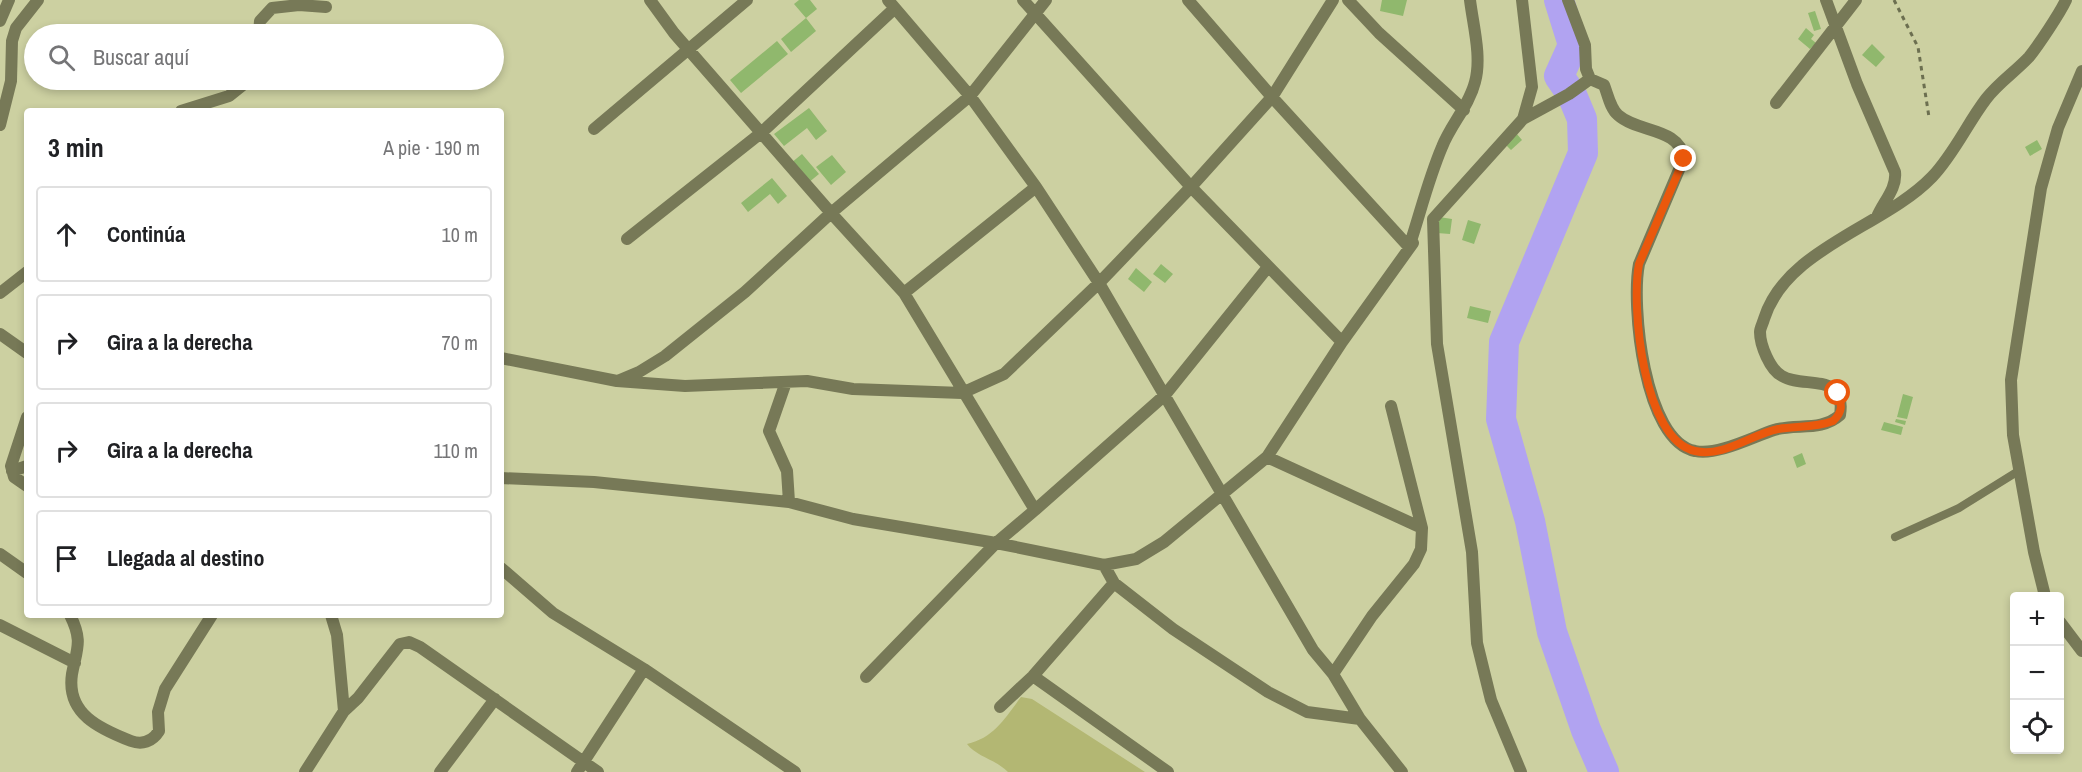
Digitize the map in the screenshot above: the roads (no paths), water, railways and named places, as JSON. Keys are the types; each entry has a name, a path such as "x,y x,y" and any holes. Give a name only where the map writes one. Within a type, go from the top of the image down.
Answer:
{"street":[{"path":"0,21 9,0"},
{"path":"0,125 11,81 12,41 16,28 38,0"},
{"path":"650,0 761,133 903,293 1035,510"},
{"path":"594,129 747,0"},
{"path":"1023,0 1191,187 1342,342"},
{"path":"617,381 639,372 665,356 745,292 831,213 970,96 1046,0"},
{"path":"1188,0 1272,98 1409,247"},
{"path":"504,359 617,381 685,386 807,381 853,389 962,393 1004,374 1099,283 1191,187 1272,98 1333,0"},
{"path":"1348,0 1379,33 1464,110"},
{"path":"1409,247 1427,184 1450,128 1464,110 1476,80 1470,0"},
{"path":"1522,0 1532,87 1523,118"},
{"path":"1568,0 1585,45 1586,69 1590,79 1604,86 1612,109 1618,115 1671,138 1682,147 1684,159 1639,264 1636,281 1639,341 1655,407 1663,425 1679,443 1695,452 1716,450 1748,441 1776,429 1826,424 1840,415 1841,405 1838,393 1830,387 1782,376 1768,360 1760,332 1769,304 1787,279 1856,228 1876,218 1930,178 1954,150 1987,97 2030,56 2066,0"},
{"path":"1826,0 1857,84 1895,172 1894,187 1876,218"},
{"path":"1776,103 1856,0"},
{"path":"627,239 761,133 891,4 970,96 1036,187 1099,283 1313,650 1333,674 1360,719 1402,772"},
{"path":"260,24 272,8 299,5 326,7"},
{"path":"2044,592 2034,552 2013,435 2011,380 2041,188 2058,128 2082,70"},
{"path":"504,478 594,482 789,502 853,519 996,543 1104,565 1136,559 1164,542 1267,457 1342,342 1409,247 1523,118 1569,94 1590,79"},
{"path":"191,108 229,96 236,90"},
{"path":"903,293 1036,187"},
{"path":"1433,219 1437,344 1472,552 1477,643 1491,700 1521,772"},
{"path":"866,677 996,543 1164,395 1268,267"},
{"path":"0,293 24,274"},
{"path":"0,334 24,351"},
{"path":"786,382 770,431 787,471 789,502"},
{"path":"1333,674 1372,616 1414,564 1421,549 1422,528 1391,406"},
{"path":"24,426 11,465 14,477 24,484"},
{"path":"1267,457 1422,528"},
{"path":"12,471 24,467"},
{"path":"0,554 24,571"},
{"path":"1104,565 1114,583 1173,629 1268,692 1307,712 1360,719"},
{"path":"504,571 553,613 644,669 795,772"},
{"path":"1000,707 1033,676 1114,583"},
{"path":"71,618 79,640 72,680 74,700 86,718 112,734 136,743 149,742 159,732 158,712 165,689 210,618"},
{"path":"332,618 337,636 344,711"},
{"path":"0,625 75,663"},
{"path":"2064,627 2082,651"},
{"path":"305,772 344,711 358,698 390,653 399,644 409,642 420,647 495,699 580,767 598,772"},
{"path":"580,767 644,669"},
{"path":"1033,676 1168,772"},
{"path":"440,772 495,699"}],"lane":[{"path":"1895,537 1959,508 2020,470"}],"waterway":[{"path":"1559,0 1573,45 1559,76 1572,95 1582,119 1583,153 1504,342 1501,419 1530,521 1552,632 1586,730 1604,772"}]}
